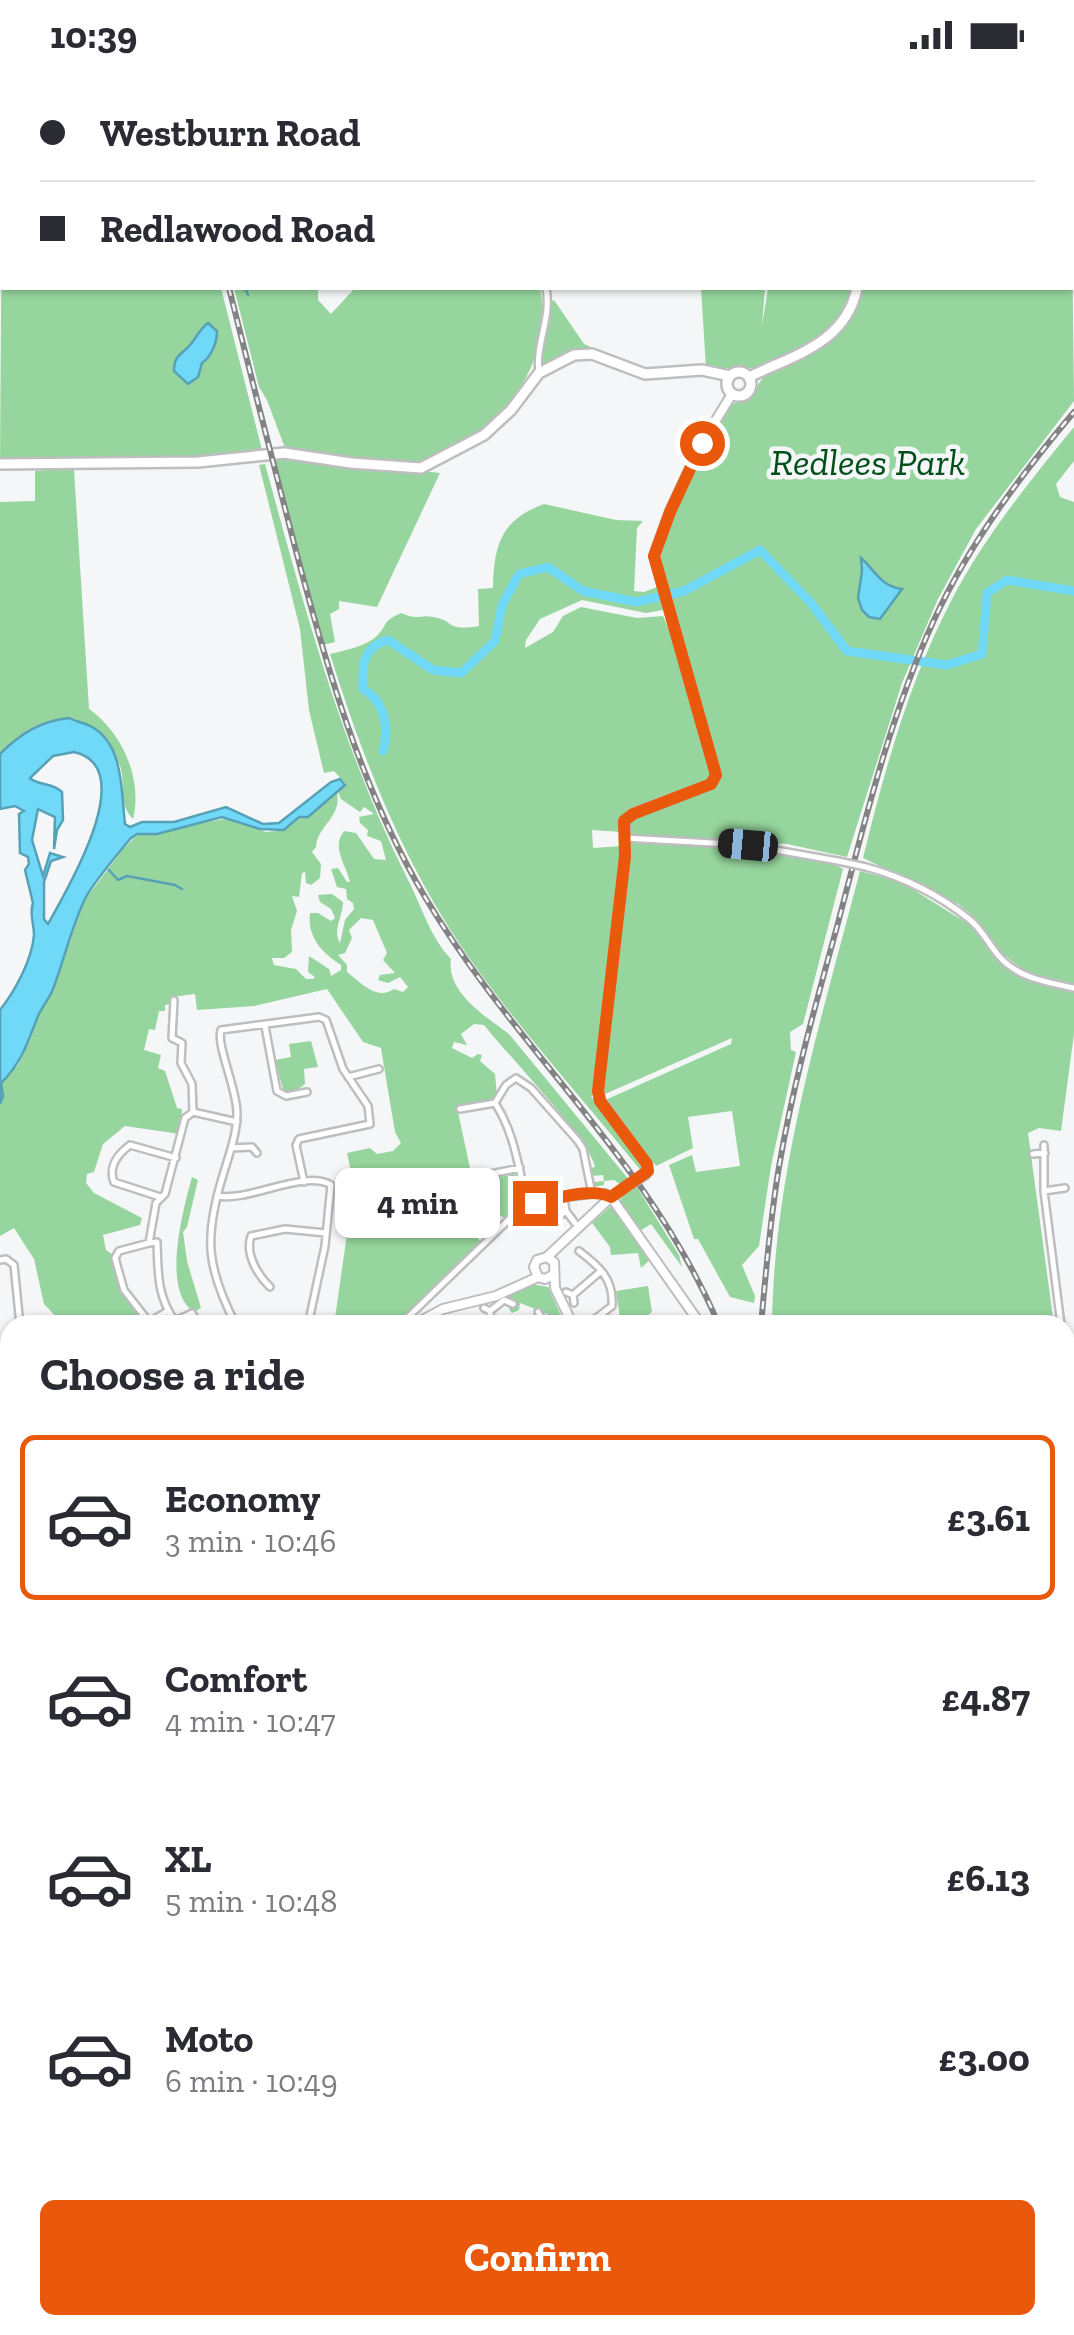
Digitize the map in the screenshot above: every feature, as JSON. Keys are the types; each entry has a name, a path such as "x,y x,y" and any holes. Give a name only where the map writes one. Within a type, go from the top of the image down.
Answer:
{"main road":[{"path":"749,377 812,347 837,329 850,312 856,290"},
{"path":"0,464 198,462 284,453 352,464 415,468 428,466 471,444 516,404 538,373 570,356 587,354 642,374 691,370 730,376 741,372 749,377 748,393 732,394 727,383 730,376"}],"street":[{"path":"538,373 549,310 546,290"},
{"path":"432,1315 496,1296 542,1275 560,1248 611,1197 646,1174 647,1164 600,1101 598,1091 626,817 711,784 716,775 654,556 712,422 732,394"},
{"path":"624,838 748,845 866,866 901,878 956,910 973,922 1000,958 1016,970 1034,980 1074,988"},
{"path":"172,1005 172,1038 182,1043 181,1063 192,1084 193,1112"},
{"path":"231,1315 220,1294 208,1242 236,1122 235,1089 218,1034 221,1030 323,1017 348,1077 368,1106 370,1124 300,1139 296,1146 304,1182"},
{"path":"265,1026 277,1091 286,1096 306,1092"},
{"path":"348,1077 369,1068 379,1069"},
{"path":"496,1104 510,1080 522,1080 531,1088 583,1150 592,1194"},
{"path":"460,1109 496,1104"},
{"path":"496,1104 506,1118 528,1202"},
{"path":"149,1243 185,1118 193,1112 236,1122"},
{"path":"160,1198 114,1182 118,1154 130,1145 176,1158"},
{"path":"1044,1145 1044,1191 1060,1315"},
{"path":"231,1148 255,1147"},
{"path":"1033,1154 1045,1153"},
{"path":"475,1177 520,1168"},
{"path":"216,1196 230,1198 320,1180 331,1185 325,1246 310,1315"},
{"path":"1044,1191 1065,1188"},
{"path":"410,1315 528,1202 604,1193 611,1197 694,1315"},
{"path":"564,1198 566,1212 575,1223"},
{"path":"546,1226 566,1212"},
{"path":"270,1286 254,1266 249,1244 252,1236 285,1229 326,1233"},
{"path":"144,1315 124,1290 116,1258 119,1251 157,1242 162,1299 171,1315"},
{"path":"579,1250 602,1271 613,1293 612,1306 601,1315"},
{"path":"0,1260 14,1265 19,1315"},
{"path":"550,1260 537,1260 542,1275 555,1288 568,1315"},
{"path":"571,1296 602,1271"},
{"path":"488,1315 487,1310 504,1300 512,1304"},
{"path":"161,1315 168,1311"}],"green space":[{"path":"1,290 222,290 263,454 212,459 0,462"},
{"path":"235,290 318,290 318,300 331,314 353,290 540,290 540,338 523,383 509,403 472,437 428,461 384,465 285,448 259,387"},
{"path":"701,290 765,290 762,326 768,290 853,290 840,322 811,345 757,368 706,368"},
{"name":"Redlees Park","path":"859,290 1073,290 1074,401 976,529 938,599 902,683 847,857 787,844 630,835 628,827 633,818 712,786 719,776 665,586 659,545 725,410 749,399 767,374 837,332 855,307"},
{"path":"554,300 584,344 599,354 542,364"},
{"path":"1074,427 1074,461 1056,484 1060,497 1074,502 1074,986 1030,975 998,950 973,916 958,904 863,858 899,728 935,633 991,534"},
{"path":"273,457 440,473 377,607 339,601 339,609 330,614 335,642 323,645"},
{"path":"265,464 326,675 363,779 427,921 451,959 455,983 470,1003 509,1034 630,1181 621,1185 614,1180 604,1181 603,1175 591,1176 590,1168 595,1167 590,1155 564,1118 484,1025 474,1024 461,1034 467,1045 454,1042 452,1048 472,1058 482,1055 480,1061 495,1074 497,1096 458,1112 471,1173 477,1181 515,1174 519,1206 505,1219 499,1214 489,1216 487,1209 467,1226 482,1243 410,1310 412,1315 335,1315 354,1185 347,1153 370,1148 377,1154 393,1151 401,1143 395,1132 381,1048 363,1042 327,989 254,1006 197,1010 195,994 172,997 165,1011 159,1011 155,1030 149,1029 144,1050 161,1055 158,1068 165,1071 177,1108 182,1109 180,1134 125,1126 103,1144 86,1183 94,1193 142,1218 140,1225 103,1235 106,1250 112,1254 120,1291 140,1315 54,1315 44,1304 34,1259 14,1228 0,1236 0,1083 18,1065 31,1038 54,988 84,901 137,835 229,818 266,832 286,830 337,793 336,809 312,852 321,864 320,878 311,885 302,873 299,897 292,896 297,911 291,930 292,952 284,958 272,958 274,965 296,969 306,979 313,979 308,972 309,956 329,969 331,976 341,970 341,965 317,944 311,930 310,913 331,921 335,918 318,895 332,894 343,902 337,928 340,943 345,920 354,909 346,889 337,887 331,869 338,868 350,882 339,850 340,837 344,831 356,833 374,859 386,860 381,841 367,836 368,830 360,823 359,817 374,814 364,807 360,812 341,799 338,792 346,784 334,771 324,773 309,710 300,629 259,465","holes":["361,918 373,920 387,953 383,960 395,973 380,975 378,980 388,983 400,977 408,987 403,992 369,989 347,972 347,965 338,955 345,953 352,938 349,930"]},
{"path":"74,470 89,709 111,730 127,758 135,788 133,819 123,798 118,761 106,742 78,722 63,719 32,728 0,754 0,502 35,501 35,471"},
{"path":"544,504 616,520 643,521 637,528 634,591 657,587 663,610 646,613 582,600 540,619 525,648 553,632 563,616 581,607 637,618 663,616 711,772 707,781 623,815 621,832 592,830 593,848 622,846 595,1094 591,1096 643,1165 642,1172 507,1009 443,918 386,808 330,654 372,640 401,613 440,618 461,628 479,626 478,589 493,588 495,559 503,536 518,518"},
{"path":"630,842 707,843 772,850 843,869 803,1024 790,1032 791,1050 796,1052 771,1166 759,1246 742,1265 755,1296 754,1303 730,1297 698,1239 694,1239 669,1165 692,1155 696,1172 740,1166 732,1111 688,1117 693,1148 656,1166 603,1101 731,1044 732,1038 605,1094 601,1089"},
{"path":"860,871 901,882 970,925 997,959 1014,973 1035,983 1074,991 1074,1034 1061,1131 1039,1128 1028,1133 1053,1315 773,1315 781,1209 816,1039"},
{"path":"311,1041 318,1067 304,1069 305,1084 284,1093 275,1060 291,1057 289,1044"},
{"path":"192,1177 198,1180 183,1232 201,1308 194,1312 184,1302 176,1269"},
{"path":"635,1184 679,1255 682,1267 651,1224 638,1232 619,1205 622,1194"},
{"path":"611,1206 650,1260 641,1268 638,1253 611,1255 610,1247 592,1223"},
{"path":"531,1284 548,1287 561,1315 520,1303 519,1310 512,1313 509,1309 515,1302 504,1298"},
{"path":"648,1286 652,1312 620,1315 616,1291"}],"water":[{"path":"208,323 217,331 215,345 202,363 198,377 188,384 174,371 175,361"},
{"path":"861,558 883,581 902,589 880,619 869,617 858,598"},
{"path":"69,718 89,726 110,745 119,770 125,824 130,827 142,822 174,822 226,807 263,824 279,823 331,782 340,779 345,785 308,817 299,817 284,830 260,829 222,817 157,834 137,834 130,839 84,901 51,993 19,1060 1,1083 0,1104 0,1010 22,975 34,935 33,903 25,870 28,857 20,853 19,814 24,811 15,806 0,809 0,754 31,730","holes":["74,752 93,762 101,781 93,832 48,924 44,919 44,882 51,861 63,857 50,853 43,876 32,840 38,809 55,817 54,849 63,820 62,792 30,778 53,756"]}],"waterway":[{"path":"246,290 248,295"},
{"path":"383,751 384,716 376,700 363,689 364,665 373,647 388,640 433,670 461,673 495,641 502,605 519,574 548,567 583,591 636,602 684,591 760,550 811,603 847,651 947,665 982,654 987,593 1007,580 1074,591"},
{"path":"109,870 118,880 127,876 182,889"}],"railway":[{"path":"230,290 320,640 348,728 383,815 425,897 461,952 656,1209 714,1315"},
{"path":"762,1315 773,1206 791,1105 869,807 904,693 934,620 963,564 1015,486 1074,412"}],"route":[{"path":"535,1203 604,1193 611,1197 649,1168 600,1101 598,1091 625,856 624,821 711,784 716,775 654,556 702,443"}]}
